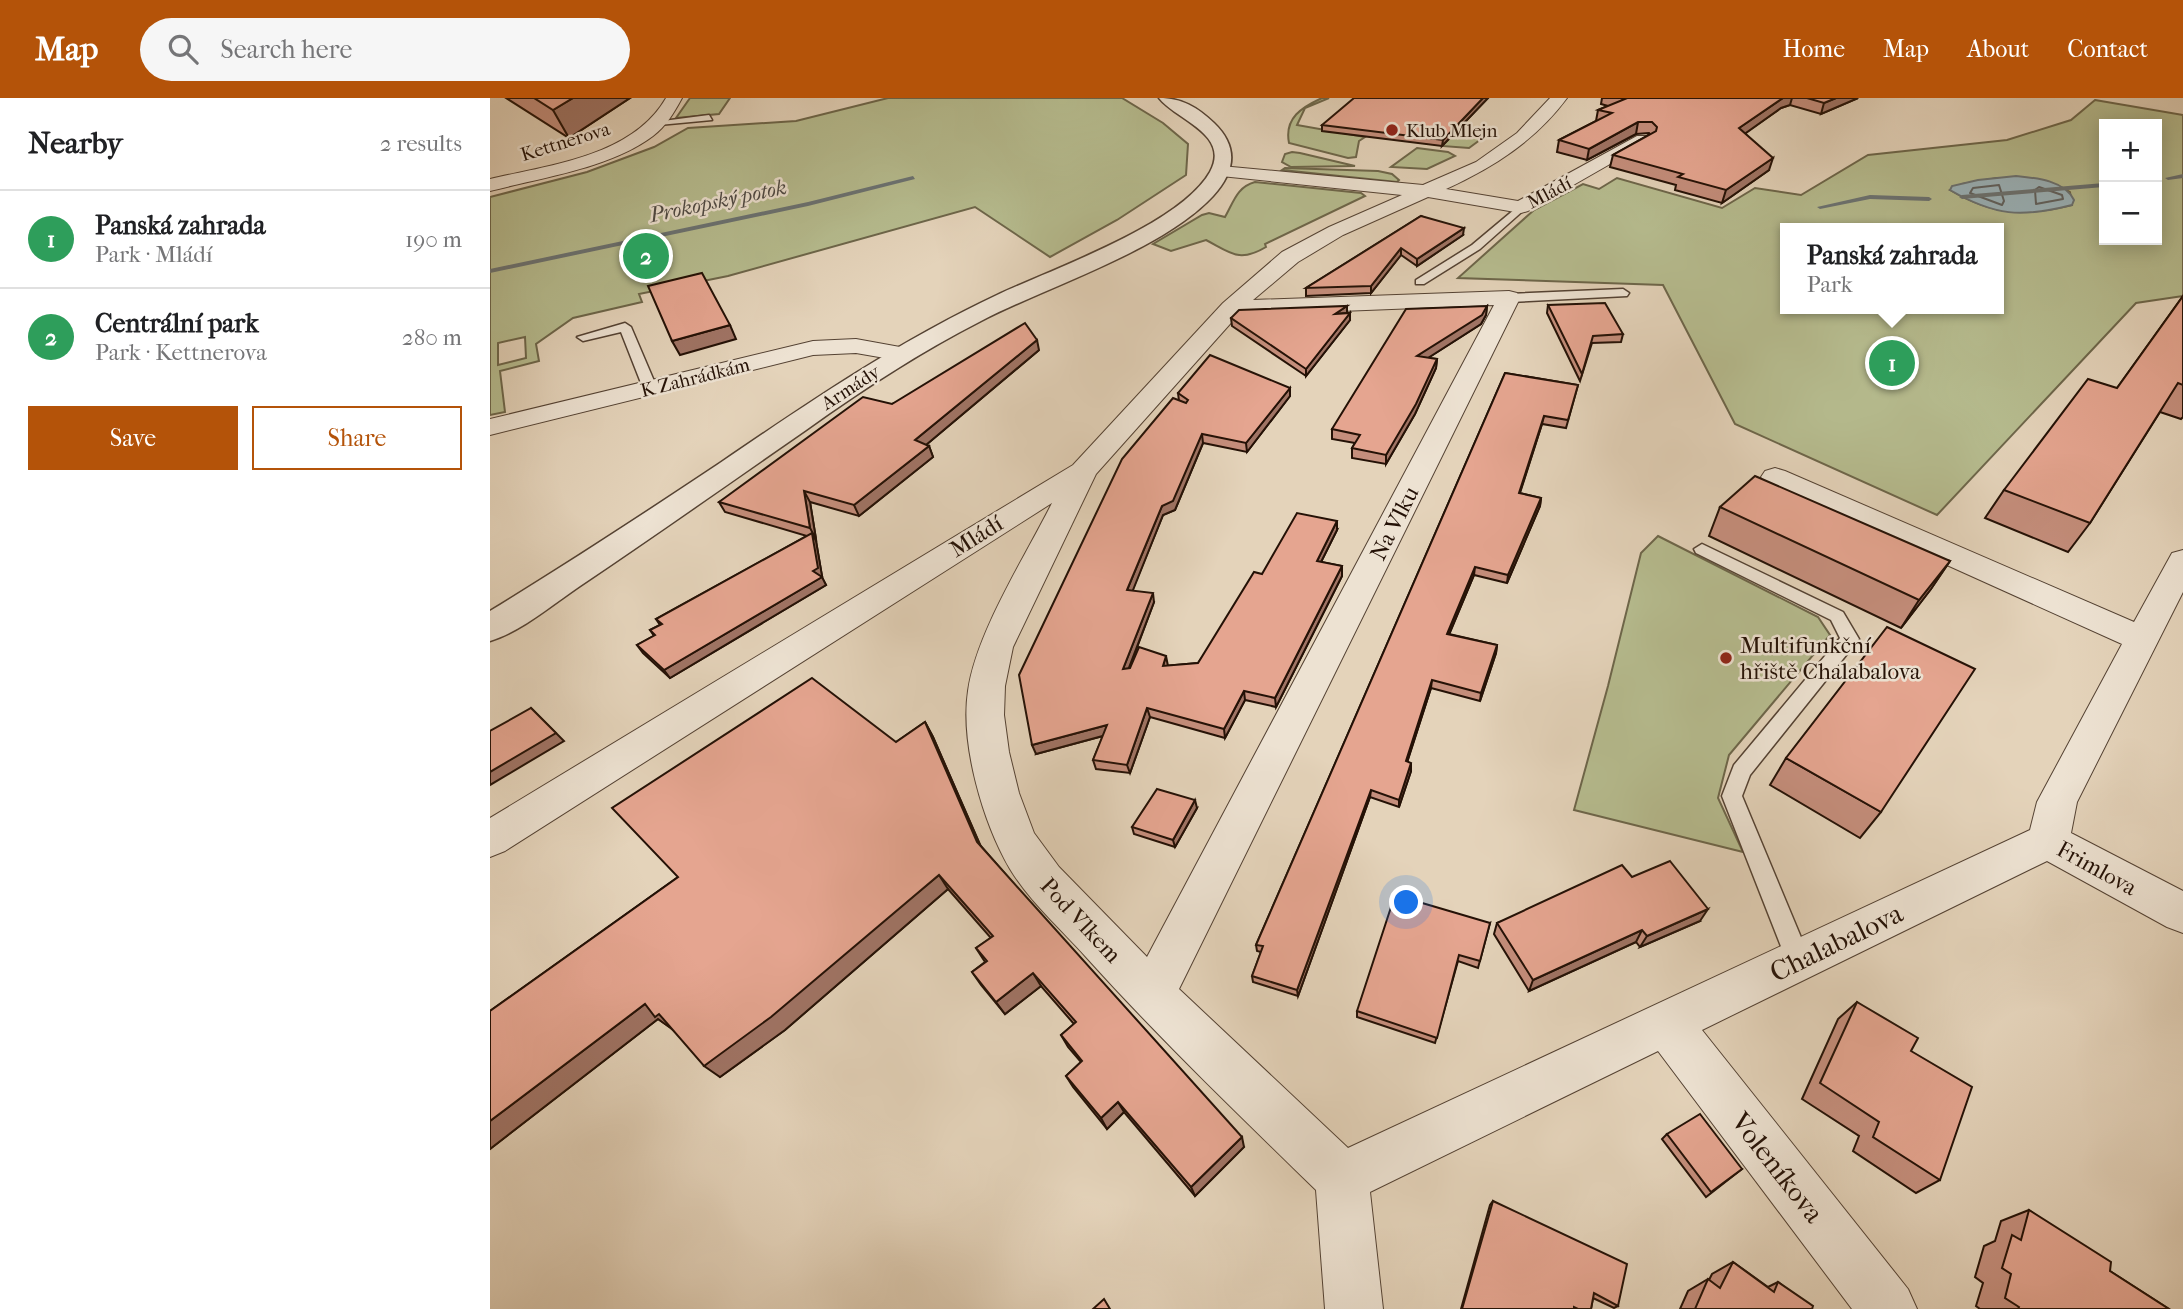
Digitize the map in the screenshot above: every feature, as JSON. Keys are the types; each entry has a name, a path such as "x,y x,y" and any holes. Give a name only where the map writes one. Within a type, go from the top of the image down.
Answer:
{"street":[{"name":"Kettnerova","path":"490,185 618,148 639,138 659,122 674,98"},
{"path":"1167,98 1206,125 1218,139 1224,158 1221,171 1424,191"},
{"name":"Mládí","path":"490,839 1083,471 1231,308 1290,257 1336,231 1482,166 1523,137 1559,98"},
{"name":"Mládí","path":"1424,191 1521,207 1627,149 1646,148"},
{"name":"Armády","path":"490,628 585,569 838,394 902,354 983,310 1133,241 1177,216 1206,192 1221,171"},
{"path":"1231,308 1509,298"},
{"name":"Na Vlku","path":"1151,996 1509,298"},
{"name":"K Zahrádkám","path":"490,427 813,348 856,346 902,354"},
{"name":"Pod Vlkem","path":"1083,471 996,647 985,699 986,725 1006,813 1019,844 1039,874 1151,996 1342,1178"},
{"path":"1775,477 2160,624"},
{"path":"2048,841 2057,802 2160,624 2183,560"},
{"name":"Chalabalova","path":"1342,1178 2048,841"},
{"name":"Frimlova","path":"2048,841 2183,913"},
{"name":"Voleníkova","path":"1653,1031 1888,1309"},
{"path":"1342,1178 1354,1309"}],"lane":[{"path":"659,122 709,118"},
{"path":"1420,282 1476,247 1521,207"},
{"path":"1509,298 1623,293"},
{"path":"583,337 625,327 650,388"},
{"path":"1702,549 1837,616 1850,639 1741,771 1732,796 1798,959"}],"green space":[{"path":"690,98 730,98 719,114 676,118"},
{"path":"888,98 1122,98 1163,123 1188,144 1186,175 1117,220 1050,257 975,207 728,276 639,294 642,302 573,318 536,344 539,361 500,371 505,412 490,415 490,197 587,172 654,147 688,128 796,121","holes":["525,337 526,358 498,365 498,343"]},
{"path":"1322,98 1329,98 1305,108 1297,125 1365,137 1359,141 1356,157 1348,158 1289,143 1289,127 1296,114 1308,105"},
{"path":"2095,100 2183,115 2183,296 2136,303 1937,515 1735,424 1663,285 1458,278 1534,210 1583,184 1599,189 1617,178 1722,208 1755,188 1801,195 1868,155 2007,140 2071,120","holes":["1997,178 2044,181 2070,192 2072,205 2039,211 2009,211 1980,205 1950,190 1962,184"]},
{"path":"1460,128 1485,131 1488,134 1469,148 1442,146"},
{"path":"1417,148 1448,152 1455,156 1427,169 1391,167"},
{"path":"1292,152 1355,166 1291,167 1282,162 1285,154"},
{"path":"1282,170 1378,171 1392,174 1399,180 1397,182"},
{"path":"1255,182 1361,193 1365,196 1249,254 1235,254 1206,240 1171,251 1153,244 1202,215 1209,213 1225,217 1240,191"},
{"path":"1658,536 1818,617 1830,635 1729,755 1718,798 1743,852 1574,810 1641,553"}],"water":[{"path":"2016,176 2057,184 2074,200 2072,205 2038,212 2009,212 1981,205 1950,190 1952,186 1978,180"}],"building":[{"path":"534,98 573,98 553,110"},
{"path":"1354,98 1483,98 1443,140 1322,125"},
{"path":"1621,98 1783,98 1739,128 1773,158 1726,190 1678,177 1683,174 1613,155 1656,131 1657,127 1652,122 1638,122 1589,149 1559,140 1612,113 1598,110 1625,99"},
{"path":"1807,98 1836,98 1824,103"},
{"path":"1421,216 1464,228 1417,259 1401,248 1371,286 1306,288"},
{"path":"702,273 730,325 672,341 648,286"},
{"path":"2183,296 2183,385 2178,383 2090,523 2004,490 2088,379 2117,388"},
{"path":"1605,303 1623,334 1593,336 1582,374 1548,305"},
{"path":"1347,306 1335,314 1350,313 1306,369 1231,318 1239,310"},
{"path":"1487,306 1482,315 1417,356 1437,359 1416,404 1386,455 1352,448 1360,435 1332,429 1406,309"},
{"path":"1025,323 1037,340 915,440 929,446 854,505 804,491 810,528 719,502 863,397 892,404"},
{"path":"1210,355 1290,388 1246,443 1202,434 1173,501 1162,506 1127,590 1153,593 1123,669 1130,668 1139,647 1166,656 1163,666 1198,663 1254,572 1262,574 1297,513 1337,521 1317,561 1342,566 1275,698 1244,691 1224,729 1147,708 1127,765 1093,760 1107,725 1032,745 1019,675 1122,459 1173,398 1186,403 1188,400 1178,393"},
{"path":"1505,373 1578,385 1568,420 1544,416 1519,493 1541,498 1508,575 1475,567 1447,634 1497,645 1481,693 1432,680 1406,761 1411,763 1399,800 1371,790 1297,990 1252,976 1263,946 1256,945"},
{"path":"1755,476 1950,561 1919,600 1720,507"},
{"path":"812,533 818,568 813,571 822,577 664,670 637,645 655,635 650,630 662,624 656,619"},
{"path":"1887,627 1975,669 1881,812 1786,758"},
{"path":"812,678 896,742 925,722 977,842 1242,1137 1191,1187 1118,1102 1101,1118 1066,1076 1082,1061 1061,1035 1076,1022 1033,973 996,1002 972,972 987,961 976,948 993,936 939,875 771,1017 704,1066 659,1014 655,1017 645,1004 490,1121 490,1011 678,877 612,808"},
{"path":"531,708 556,733 490,772 490,731"},
{"path":"1157,789 1195,800 1173,840 1132,827"},
{"path":"1670,861 1708,909 1647,936 1642,930 1533,980 1497,923 1622,865 1632,877"},
{"path":"1395,895 1490,923 1480,961 1459,955 1437,1038 1357,1011"},
{"path":"1857,1002 1918,1038 1911,1051 1972,1087 1940,1180 1873,1137 1879,1122 1820,1083"},
{"path":"1700,1114 1742,1169 1711,1192 1667,1134"},
{"path":"1493,1201 1627,1264 1618,1306 1594,1293 1591,1309 1462,1309"},
{"path":"2029,1210 2111,1262 2110,1271 2169,1309 2018,1309 2019,1307 2005,1298 2011,1274 2002,1268 2012,1235 2021,1240"},
{"path":"1733,1262 1774,1292 1778,1282 1813,1306 1812,1309 1695,1309 1708,1279 1720,1288"},
{"path":"1104,1299 1110,1309 1093,1309"}],"waterway":[{"name":"Prokopský potok","path":"2168,178 2183,176"},
{"name":"Prokopský potok","path":"490,271 808,204 913,178"},
{"name":"Prokopský potok","path":"1962,197 2099,185"},
{"name":"Prokopský potok","path":"1820,207 1870,197 1929,199"}],"place":[{"name":"Klub Mlejn","path":"1392,130"},
{"name":"Centrální park","path":"646,256"},
{"name":"Panská zahrada","path":"1892,363"},
{"name":"Multifunkční hřiště Chalabalova","path":"1726,658"}]}
